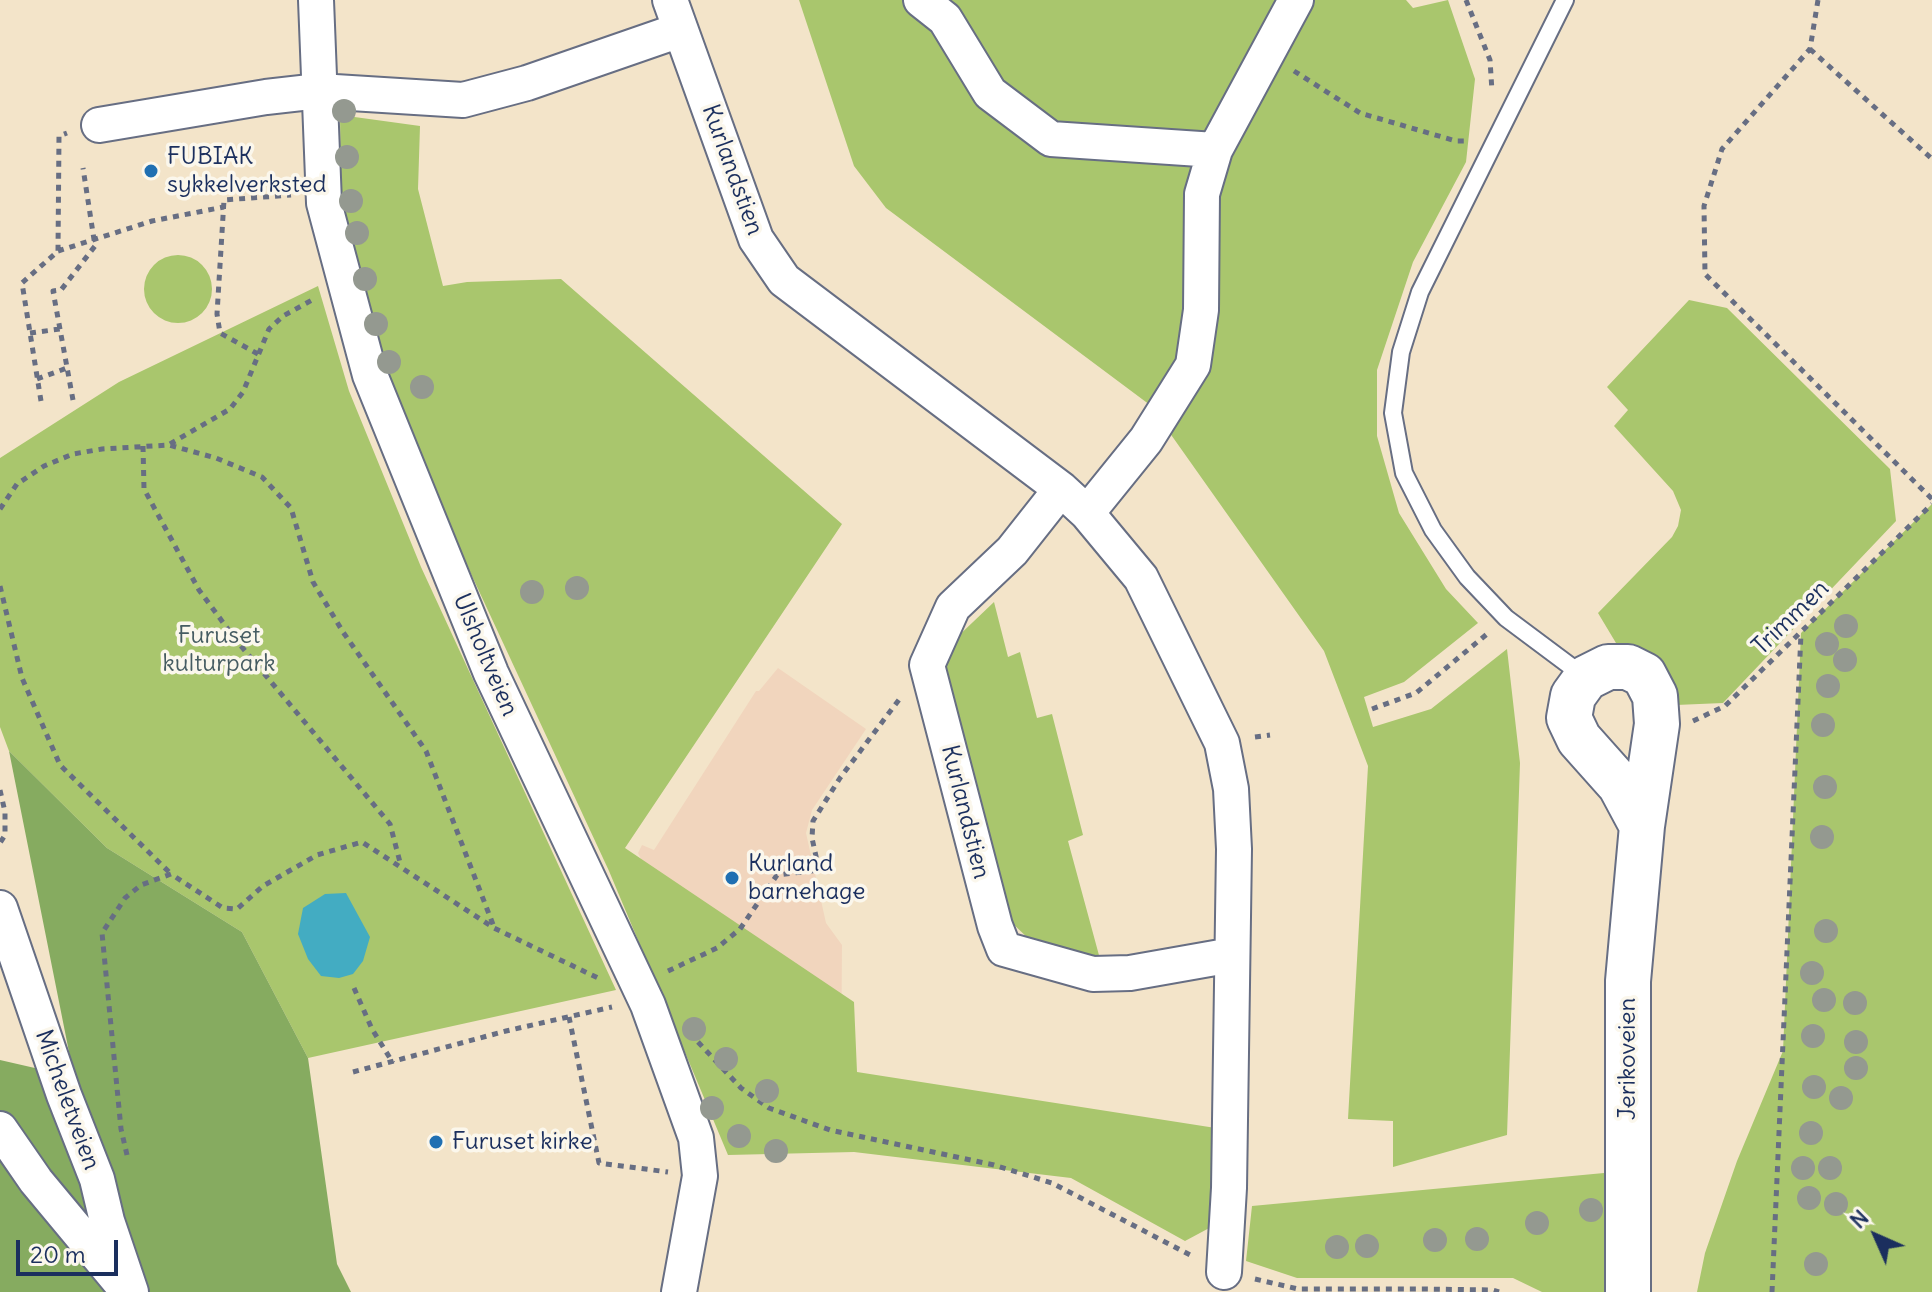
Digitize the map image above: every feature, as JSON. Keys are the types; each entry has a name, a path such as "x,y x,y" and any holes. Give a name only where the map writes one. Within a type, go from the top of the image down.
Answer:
{"street":[{"name":"Ulsholtveien","path":"316,0 323,193 345,288 370,375 491,673 642,994 696,1138 700,1176 679,1292"},
{"path":"921,0 945,19 990,93 1051,139 1215,150"},
{"path":"1087,513 1146,440 1193,365 1201,310 1202,194 1215,150 1296,0"},
{"path":"99,125 319,91 463,100 527,83 675,15"},
{"name":"Kurlandstien","path":"675,15 756,239 784,280 1061,489 1087,513 1141,578 1222,743 1233,819 1230,1159 1224,1272"},
{"path":"927,665 953,607 1012,551 1061,489"},
{"name":"Kurlandstien","path":"927,665 985,891 1004,949 1093,974 1130,973 1232,955"},
{"name":"Jerikoveien","path":"1586,678 1608,667 1628,667 1644,675 1655,696 1657,724 1642,826 1628,981 1628,1292"},
{"path":"1586,678 1573,696 1569,718 1579,739 1620,785 1642,826"},
{"name":"Micheletveien","path":"0,908 64,1095 97,1179 130,1292"},
{"name":"Micheletveien","path":"0,1129 36,1181 130,1292"}],"lane":[{"path":"1565,0 1420,292 1401,352 1393,413 1404,473 1433,530 1467,577 1506,618 1586,678"}],"path":[{"path":"1269,50 1301,77 1360,113 1456,141 1496,140 1490,60 1466,0"},
{"path":"1818,0 1810,49 1722,149 1704,206 1705,274 1932,501"},
{"path":"1810,49 1932,159"},
{"path":"58,251 59,136 99,125"},
{"path":"73,400 53,291 61,290 95,246 83,168"},
{"path":"258,354 220,333 217,314 224,200 323,193"},
{"path":"41,401 22,283 58,251 152,221 224,207"},
{"path":"169,445 230,409 243,392 269,329 283,316 304,303 345,288"},
{"path":"30,333 60,329"},
{"path":"37,379 67,368"},
{"path":"0,509 17,484 44,466 73,454 169,445 216,458 262,477 291,508 313,582 343,632 426,751 494,928"},
{"path":"143,446 144,489 199,590 236,640 390,824 401,867"},
{"name":"Trimmen","path":"1657,724 1689,723 1725,706 1932,501"},
{"path":"0,586 22,678 60,765 171,874 223,908 237,909 263,886 317,855 362,842 494,928 606,982 642,994"},
{"path":"1372,709 1416,693 1506,618"},
{"path":"1772,1292 1801,633"},
{"path":"353,1072 506,1031 612,1007 642,994 717,948 740,929 777,875 819,870 812,838 813,821 872,735 927,665"},
{"path":"0,790 5,812 5,835 0,843"},
{"path":"129,1163 121,1129 102,933 125,898 141,885 171,874"},
{"path":"354,988 372,1029 393,1063"},
{"path":"569,1017 599,1163 700,1176"},
{"path":"696,1040 741,1088 769,1108 830,1130 971,1159 1052,1183 1224,1272 1298,1289 1499,1292"}],"shaded area":[{"name":"Kurland barnehage","path":"778,668 866,729 812,810 806,833 826,923 842,945 841,1078 687,954 638,853 642,845 654,850 756,691"}],"green space":[{"path":"799,0 1406,0 1413,8 1448,0 1475,79 1466,162 1413,262 1377,370 1377,436 1399,513 1446,589 1478,623 1404,682 1364,697 1373,727 1431,709 1507,649 1520,763 1507,1135 1393,1167 1393,1121 1348,1119 1368,766 1324,651 1150,405 886,208 854,166"},
{"path":"340,115 420,126 418,189 443,286 467,282 561,279 842,524 625,848 854,1002 857,1072 1222,1129 1213,1226 1185,1241 1071,1178 854,1152 728,1155 609,871 459,548 385,369 341,199"},
{"path":"171,255 185,255 197,260 207,270 212,289 207,308 197,318 185,323 171,323 159,318 149,308 144,296 144,282 149,270 159,260"},
{"name":"Furuset kulturpark","path":"318,286 349,391 421,567 616,990 308,1058 242,932 107,848 9,751 0,727 0,458 119,382"},
{"path":"1689,300 1727,308 1890,469 1896,521 1723,703 1676,705 1619,648 1598,613 1672,537 1681,510 1673,491 1614,426 1628,410 1607,387"},
{"path":"1932,504 1932,1292 1697,1292 1705,1253 1737,1161 1783,1051 1801,633"},
{"path":"994,602 1008,657 1020,652 1037,718 1052,714 1083,835 1068,841 1100,959 1033,943 1008,919 944,671 952,642"},
{"path":"9,751 107,848 242,932 308,1058 337,1264 351,1292 0,1292 0,1060 74,1077"},
{"path":"1604,1173 1613,1292 1542,1292 1513,1278 1297,1278 1246,1261 1252,1206"}],"water":[{"path":"346,893 370,937 363,961 353,974 339,978 321,976 308,959 298,934 303,908 325,894"}],"place":[{"name":"FUBIAK sykkelverksted","path":"151,171"},
{"name":"Kurland barnehage","path":"732,878"},
{"name":"Furuset kirke","path":"436,1142"}]}
